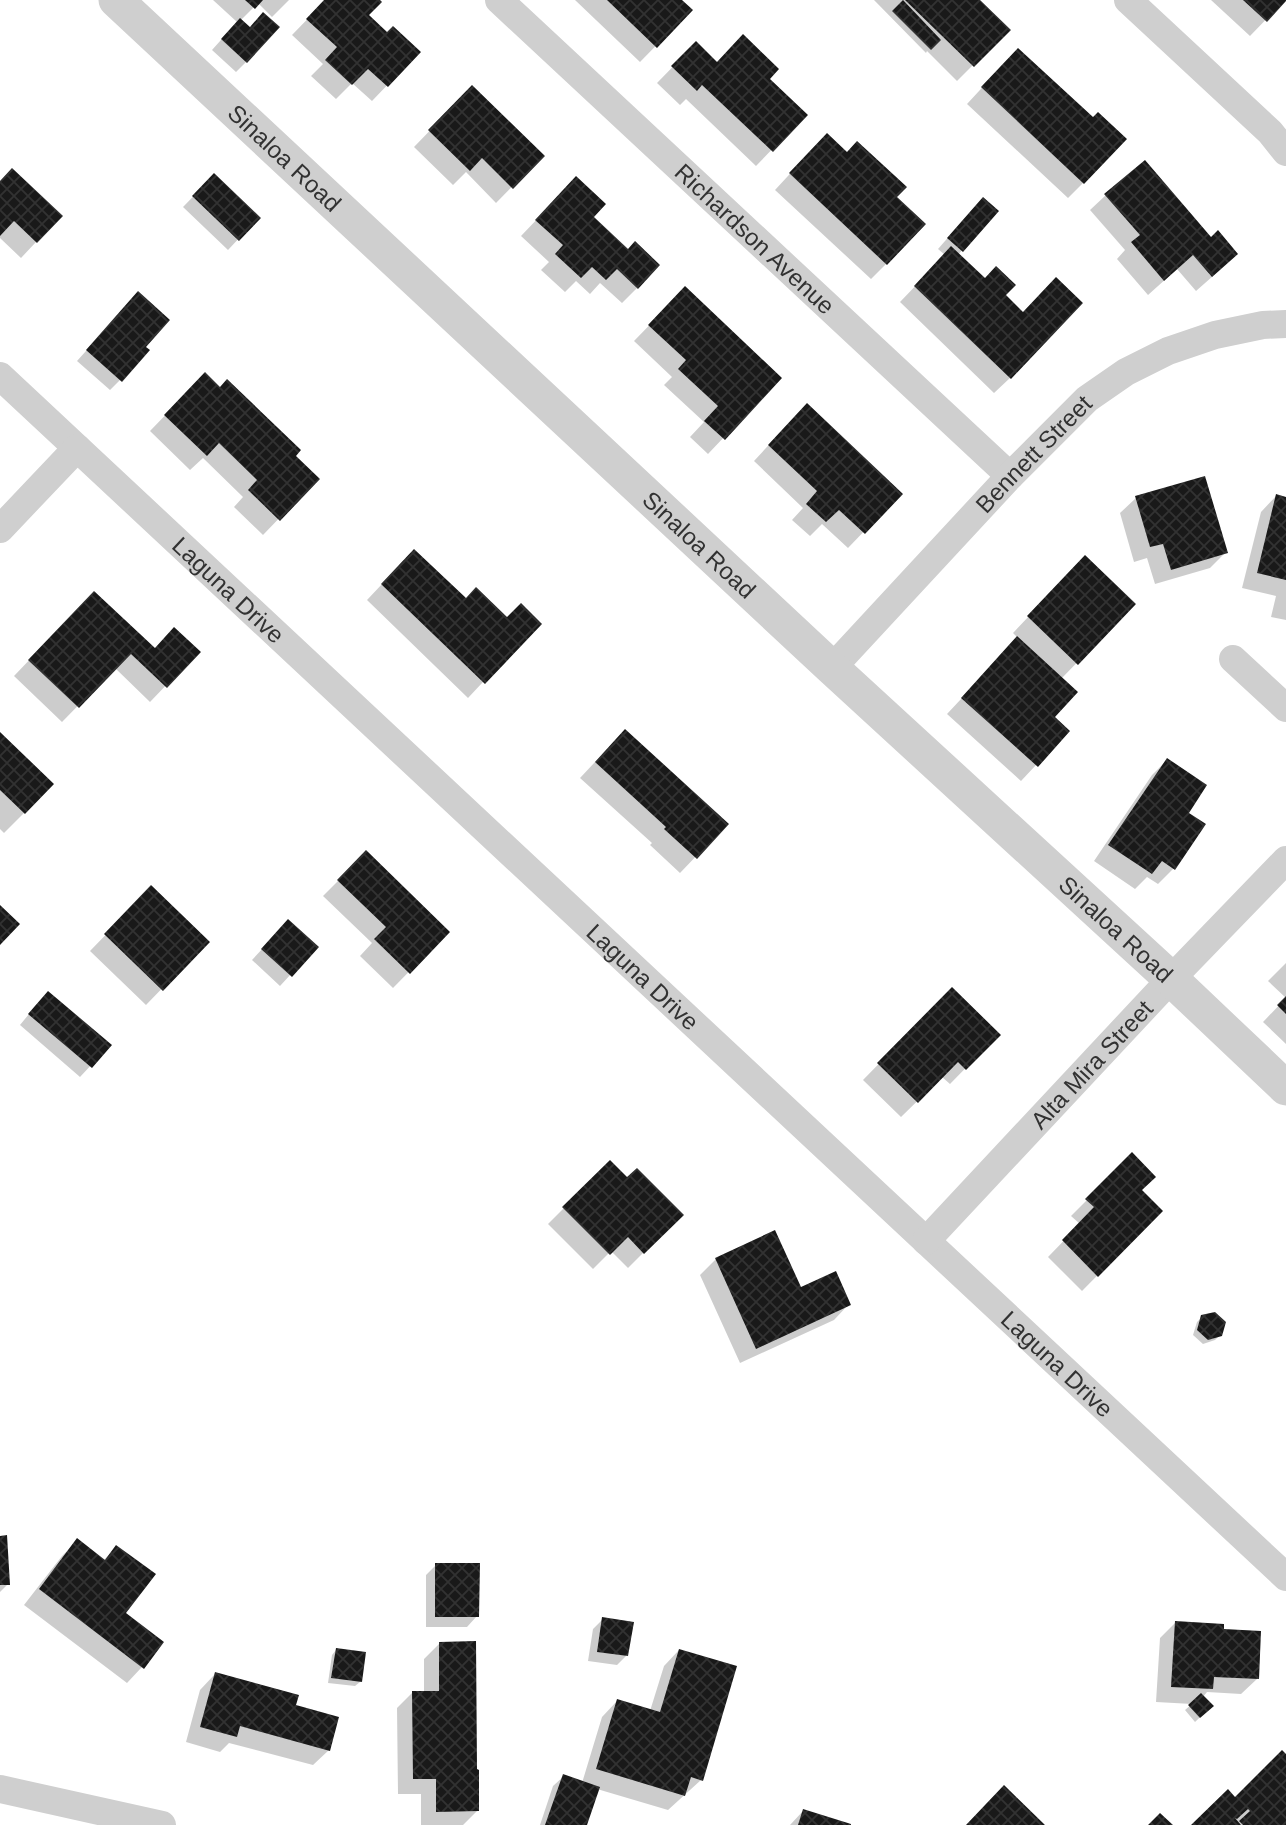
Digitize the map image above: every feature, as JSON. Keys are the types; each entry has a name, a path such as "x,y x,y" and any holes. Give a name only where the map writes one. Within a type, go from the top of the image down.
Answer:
{"street":[{"name":"Sinaloa Road","path":"116,0 1286,1088"},
{"name":"Richardson Avenue","path":"499,0 1010,476"},
{"path":"1128,0 1270,132 1286,152"},
{"name":"Bennett Street","path":"832,668 1010,476 1087,399 1126,372 1168,351 1214,335 1263,325 1286,324"},
{"name":"Laguna Drive","path":"0,376 1286,1577"},
{"path":"0,529 77,448"},
{"path":"1233,659 1286,708"},
{"name":"Alta Mira Street","path":"926,1241 1286,860"},
{"path":"0,1789 162,1825"}],"building":[{"path":"245,0 263,0 255,9"},
{"path":"324,0 380,0 382,2 369,15 387,32 393,26 421,52 388,87 368,69 352,85 325,60 337,47 306,19"},
{"path":"607,0 682,0 693,10 657,48"},
{"path":"903,0 941,40 931,50 892,11"},
{"path":"905,0 980,0 1011,30 974,67"},
{"path":"1243,0 1286,0 1286,1 1267,22"},
{"path":"263,12 280,27 247,63 221,39 240,18 250,27"},
{"path":"743,34 779,69 770,79 808,115 773,152 702,85 697,91 671,66 696,41 717,62"},
{"path":"1018,48 1093,117 1098,112 1127,139 1084,184 981,87"},
{"path":"472,85 545,156 513,189 482,158 470,171 428,130"},
{"path":"827,133 847,152 857,141 907,187 897,197 926,224 887,265 789,173"},
{"path":"1145,160 1211,237 1218,230 1238,254 1212,277 1193,255 1164,281 1131,242 1140,235 1104,194"},
{"path":"12,168 63,216 37,243 14,221 0,236 0,181"},
{"path":"214,173 261,218 239,241 192,196"},
{"path":"576,176 606,204 594,217 628,249 635,241 660,265 638,289 617,269 606,280 592,267 581,278 555,254 563,245 535,220"},
{"path":"983,197 999,211 963,252 947,238"},
{"path":"951,246 985,278 996,266 1016,285 1006,295 1023,312 1056,277 1083,303 1011,379 914,286"},
{"path":"685,286 782,378 725,440 704,421 718,406 678,369 686,360 648,325"},
{"path":"138,291 170,320 146,347 150,350 122,382 86,350"},
{"path":"205,372 220,387 227,379 301,450 296,456 320,479 280,521 248,490 257,480 219,443 207,456 164,415"},
{"path":"807,403 903,494 865,534 839,510 826,522 806,504 817,491 768,445"},
{"path":"1205,476 1228,553 1171,570 1163,544 1150,547 1135,496"},
{"path":"1276,494 1286,497 1286,580 1257,573"},
{"path":"414,549 466,598 476,587 507,617 521,603 542,624 485,684 381,584"},
{"path":"1085,555 1136,604 1078,665 1027,616"},
{"path":"94,591 155,648 174,627 201,652 167,688 131,654 79,708 28,660"},
{"path":"1017,636 1078,692 1055,717 1070,731 1038,767 961,698"},
{"path":"625,729 729,824 697,859 595,762"},
{"path":"0,732 54,784 25,814 0,790"},
{"path":"1167,758 1207,785 1189,813 1206,824 1175,870 1162,861 1152,874 1108,845"},
{"path":"366,850 450,932 410,974 374,939 386,927 337,880"},
{"path":"151,885 210,942 163,991 104,934"},
{"path":"0,905 20,924 0,945"},
{"path":"288,919 319,947 292,977 261,949"},
{"path":"952,987 1001,1035 966,1070 958,1062 918,1103 877,1063"},
{"path":"48,991 112,1045 92,1068 28,1014"},
{"path":"1286,996 1286,1014 1277,1005"},
{"path":"1132,1152 1156,1177 1142,1190 1163,1211 1098,1277 1062,1240 1094,1207 1085,1199"},
{"path":"610,1160 627,1177 637,1168 684,1215 644,1254 628,1237 610,1255 562,1207"},
{"path":"775,1230 801,1287 836,1271 851,1305 756,1349 715,1258"},
{"path":"1215,1312 1226,1322 1222,1336 1208,1340 1197,1330 1201,1315"},
{"path":"7,1535 10,1585 0,1585 0,1536"},
{"path":"77,1538 105,1560 116,1545 156,1574 126,1613 164,1642 144,1669 39,1589"},
{"path":"435,1563 480,1563 479,1617 435,1617"},
{"path":"602,1617 634,1622 628,1656 597,1652"},
{"path":"1175,1621 1224,1624 1224,1629 1261,1631 1259,1679 1214,1677 1213,1689 1171,1687"},
{"path":"476,1641 479,1811 436,1812 436,1779 413,1779 412,1691 439,1691 439,1642"},
{"path":"336,1648 366,1652 362,1682 331,1678"},
{"path":"679,1649 737,1666 703,1781 691,1777 685,1796 596,1769 617,1699 660,1712"},
{"path":"215,1672 299,1695 296,1705 339,1717 330,1751 240,1726 237,1737 200,1727"},
{"path":"1201,1693 1214,1706 1200,1718 1188,1705"},
{"path":"1282,1750 1286,1754 1286,1825 1243,1825 1239,1821 1250,1811 1248,1809 1235,1818 1241,1825 1191,1825 1228,1789 1235,1797"},
{"path":"563,1774 600,1787 587,1825 545,1825"},
{"path":"1004,1785 1045,1825 966,1825"},
{"path":"803,1809 851,1824 851,1825 798,1825"},
{"path":"1160,1813 1173,1825 1148,1825"}]}
